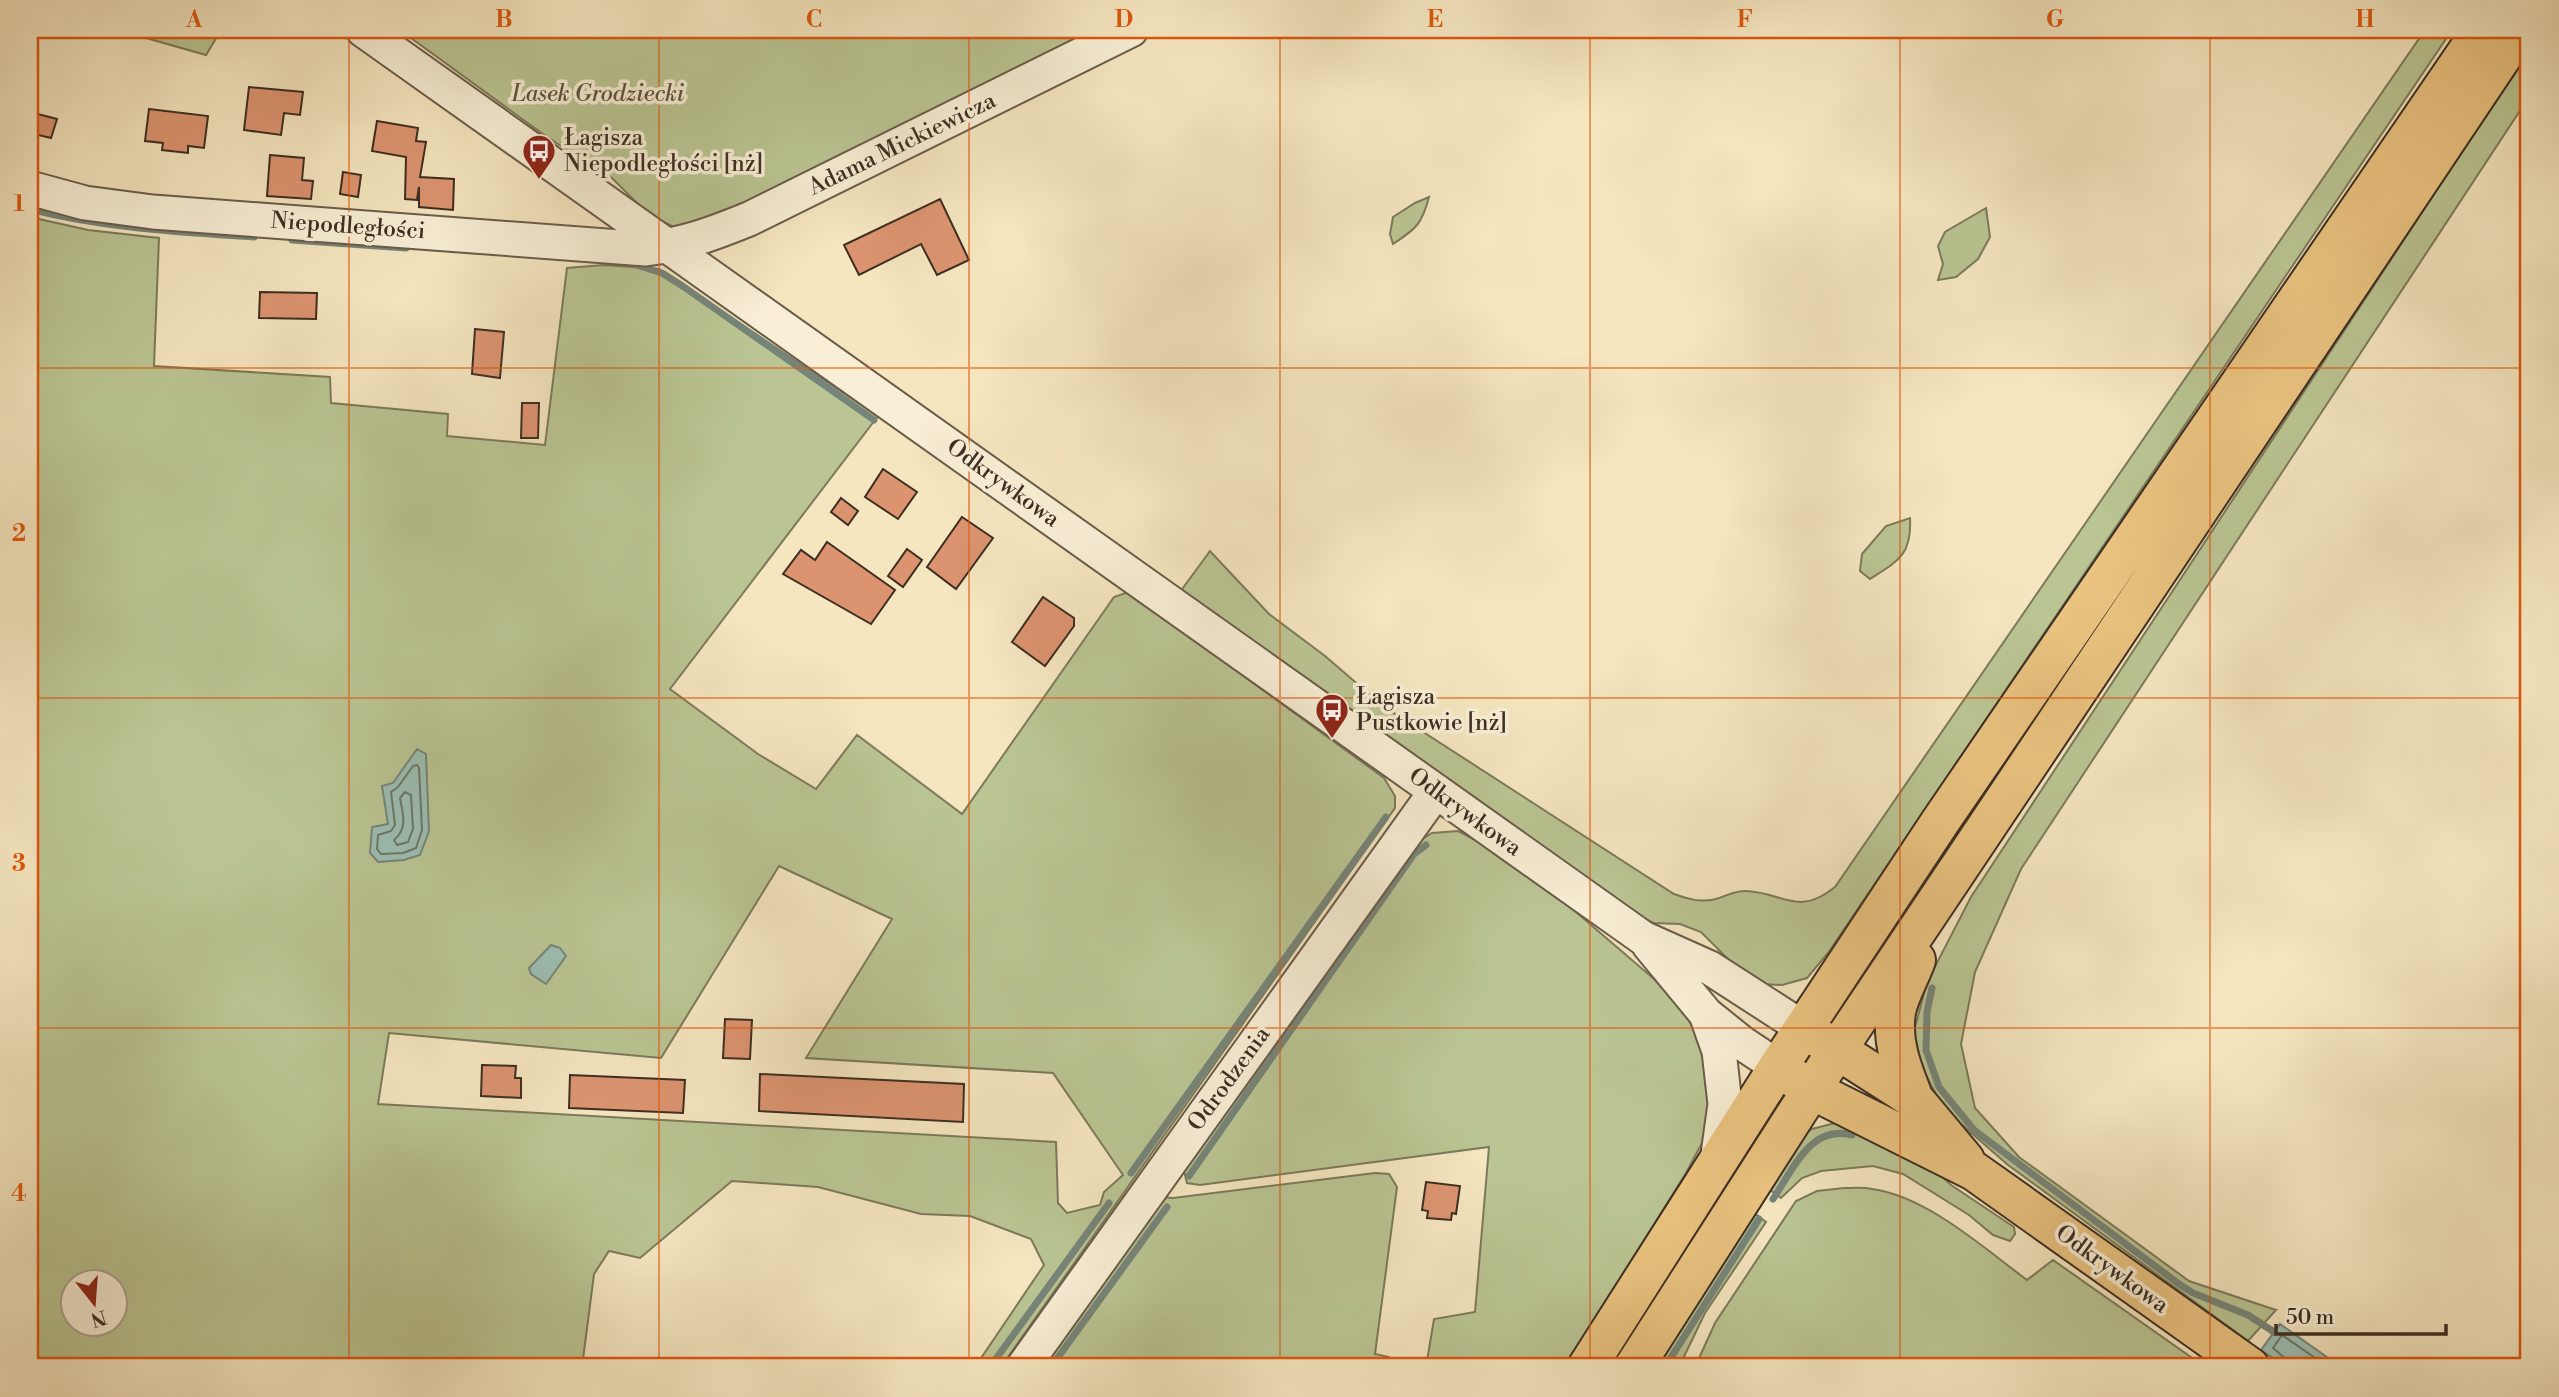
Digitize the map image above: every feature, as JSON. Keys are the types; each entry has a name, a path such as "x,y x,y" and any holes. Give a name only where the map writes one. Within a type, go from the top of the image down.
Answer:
{"main road":[{"path":"1587,1367 1803,1028 2011,716 2482,30"},
{"path":"1634,1367 1838,1050 2520,30"},
{"name":"Odkrywkowa","path":"1933,908 1896,1011 1895,1035 1899,1060 1914,1098 1974,1171"},
{"name":"Odkrywkowa","path":"1803,1028 1914,1098"},
{"name":"Odkrywkowa","path":"1778,1067 1812,1090 1974,1171 2250,1367"}],"street":[{"name":"Odkrywkowa","path":"363,30 1643,938 1710,968 1803,1028"},
{"name":"Adama Mickiewicza","path":"669,246 693,241 749,219 1131,30"},
{"name":"Niepodległości","path":"30,188 85,203 153,212 646,248 669,246"},
{"name":"Odrodzenia","path":"1023,1367 1436,791"},
{"name":"Odkrywkowa","path":"1643,938 1706,1014 1778,1067"},
{"name":"Odkrywkowa","path":"1706,1014 1719,1051 1725,1104 1717,1162"}],"green space":[{"path":"118,30 221,30 206,55"},
{"name":"Lasek Grodziecki","path":"400,30 1104,30 732,212 676,228 648,214 612,178 547,137"},
{"path":"2425,30 2452,30 1828,953 1807,978 1782,985 1761,984 1735,966 1701,932 1680,924 1653,923 1628,910 1180,592 1210,551 1269,614 1325,656 1383,706 1674,894 1705,901 1747,891 1791,901 1811,901 1835,887"},
{"path":"2529,50 2529,97 2021,869 1975,972 1961,1044 1975,1108 2019,1157 2189,1281 2276,1310 2248,1341 2008,1165 1944,1109 1922,1068 1914,1031 1927,982 1971,897"},
{"path":"1429,197 1424,214 1417,225 1393,244 1390,234 1393,217"},
{"path":"1986,208 1990,237 1978,259 1956,277 1938,280 1943,264 1938,246 1945,232"},
{"path":"30,217 88,230 159,238 154,366 330,377 331,403 448,414 447,436 545,445 567,268 604,265 659,269 878,416 670,689 758,754 816,789 857,735 962,814 1114,597 1128,592 1384,778 1395,796 1395,808 1001,1367 975,1367 1044,1265 1031,1239 970,1216 921,1214 818,1187 732,1181 640,1258 609,1251 594,1274 582,1367 30,1367","holes":["779,866 892,919 806,1058 1053,1073 1123,1175 1104,1192 1100,1205 1067,1213 1058,1203 1056,1142 378,1104 389,1033 661,1058"]},
{"path":"1910,518 1906,549 1895,562 1870,579 1860,571 1862,554 1886,526"},
{"path":"1458,831 1489,847 1569,906 1654,979 1680,1007 1701,1040 1710,1117 1703,1141 1686,1173 1565,1367 1426,1367 1434,1319 1475,1312 1489,1147 1200,1185 1187,1183 1184,1171 1414,844 1432,833"},
{"path":"1835,1123 1935,1170 1951,1185 2014,1227 2015,1234 2010,1241 1993,1235 1969,1215 1903,1174 1873,1166 1821,1171 1802,1178 1781,1198 1766,1187 1798,1139 1812,1129"},
{"path":"1375,1173 1389,1174 1397,1187 1375,1354 1389,1357 1388,1367 1040,1367 1161,1197 1173,1198"},
{"path":"1872,1189 1892,1194 1933,1212 2027,1280 2053,1260 2205,1367 1695,1367 1715,1323 1796,1201 1817,1191"},
{"path":"1753,1212 1766,1222 1705,1313 1679,1367 1669,1367 1671,1363 1660,1361"}],"water":[{"path":"417,749 426,754 429,831 420,855 404,860 378,862 370,853 372,827 388,824 382,786 393,783"},
{"path":"551,945 560,948 566,956 546,984 531,974 529,968"},
{"path":"2280,1324 2341,1367 2286,1367 2261,1350"}],"building":[{"path":"249,87 303,92 300,115 284,113 281,135 244,130"},
{"path":"149,109 208,116 204,148 188,146 188,153 162,150 163,143 145,141"},
{"path":"30,112 57,119 51,138 30,133"},
{"path":"377,121 418,128 416,141 426,142 420,177 454,179 453,210 419,207 419,187 417,200 405,199 406,157 372,151"},
{"path":"270,155 304,158 302,180 313,181 311,199 267,196"},
{"path":"343,172 361,175 358,197 340,194"},
{"path":"940,199 969,260 937,275 921,244 859,275 844,245"},
{"path":"260,292 317,293 316,319 259,318"},
{"path":"475,329 504,332 500,378 472,374"},
{"path":"522,403 539,403 538,438 521,438"},
{"path":"883,469 917,492 898,519 865,497"},
{"path":"841,498 858,511 848,525 831,512"},
{"path":"962,517 993,538 956,589 927,567"},
{"path":"827,542 895,590 871,624 783,574 801,550 815,560"},
{"path":"907,549 922,560 903,587 888,576"},
{"path":"1043,597 1074,618 1074,626 1045,666 1012,642"},
{"path":"725,1019 752,1020 750,1059 723,1058"},
{"path":"482,1065 516,1066 515,1078 521,1078 521,1098 481,1096"},
{"path":"760,1074 964,1084 963,1122 759,1111"},
{"path":"570,1075 685,1080 683,1113 569,1108"},
{"path":"1426,1182 1460,1186 1456,1214 1452,1213 1451,1220 1427,1218 1428,1211 1422,1210"}],"waterway":[{"path":"30,209 114,225 254,237"},
{"path":"292,240 406,248"},
{"path":"627,262 662,273 684,287 874,420"},
{"path":"1131,1173 1386,817"},
{"path":"1189,1176 1414,854 1426,845"},
{"path":"1932,988 1927,1012 1926,1050 1939,1087 1974,1130 2179,1284 2193,1293 2248,1315 2274,1332"},
{"path":"1773,1199 1804,1152 1814,1143 1837,1133 1852,1135"},
{"path":"990,1367 1109,1203"},
{"path":"1051,1367 1167,1207"},
{"path":"1665,1367 1759,1219"}],"place":[{"name":"Łagisza Niepodległości [nż]","path":"539,181"},
{"name":"Łagisza Pustkowie [nż]","path":"1332,740"}]}
